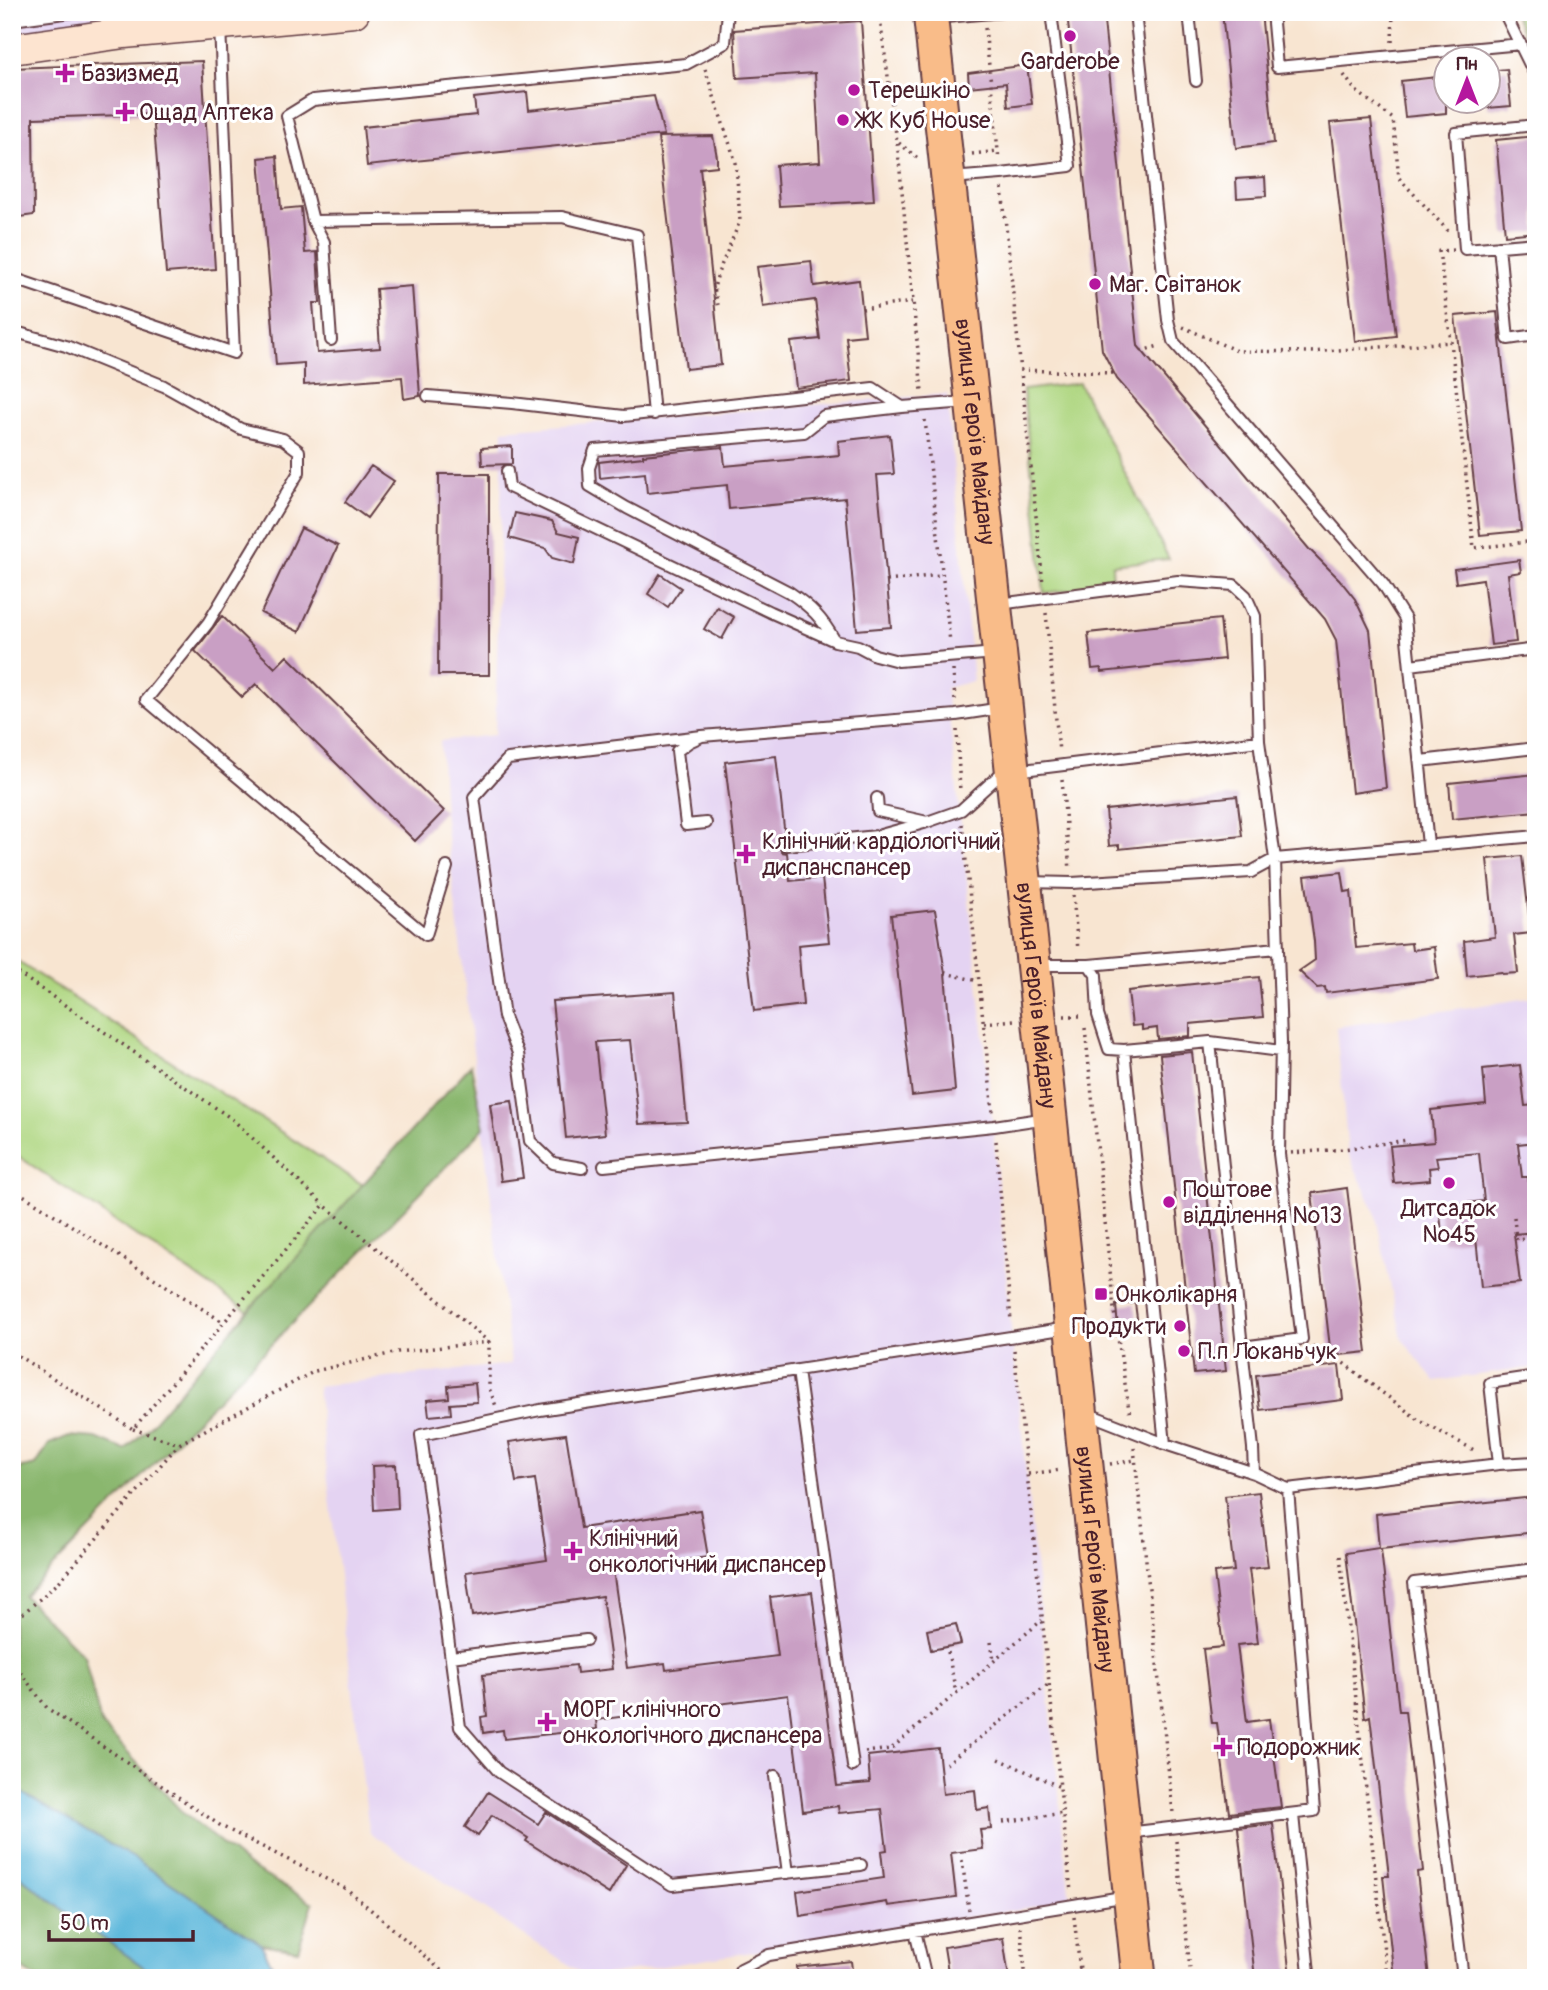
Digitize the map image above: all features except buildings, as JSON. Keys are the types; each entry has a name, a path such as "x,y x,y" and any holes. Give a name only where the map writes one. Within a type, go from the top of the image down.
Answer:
{"main road":[{"name":"вулиця Героїв Майдану","path":"931,15 1050,1118 1139,1978"}],"street":[{"path":"12,49 122,28 220,24 354,12"}],"lane":[{"path":"12,20 72,12"},
{"path":"331,340 324,242 313,221 287,116 313,100 686,64 725,43 727,12"},
{"path":"931,15 1003,12"},
{"path":"948,178 1070,166 1051,12"},
{"path":"1135,12 1168,320 1173,341 1383,584 1405,620 1428,845"},
{"path":"1189,12 1196,81"},
{"path":"1272,12 1277,67 1521,44"},
{"path":"1504,12 1536,77"},
{"path":"12,278 234,353 220,24"},
{"path":"1536,125 1456,133 1465,249 1536,243"},
{"path":"313,221 562,217 637,236 654,414"},
{"path":"1499,246 1508,339 1536,335"},
{"path":"12,331 66,346 164,386 241,429 284,439 299,452 299,472 208,623 146,700 426,935 447,867"},
{"path":"428,396 624,416 873,388 902,407"},
{"path":"835,641 823,620 807,604 789,592 590,486 589,468 594,450 804,432 824,416 971,402"},
{"path":"507,471 509,487 835,641 858,646 875,655 898,661 998,653"},
{"path":"993,605 1178,581 1234,585 1246,596 1255,616 1259,741 1275,859 1281,1051 1279,1154 1302,1339 1242,1347"},
{"path":"1410,666 1536,649"},
{"path":"582,1168 553,1163 530,1140 518,1053 504,1017 474,797 508,760 702,736 956,715 1004,707"},
{"path":"702,736 677,751 686,825 706,823"},
{"path":"786,845 877,836 927,822 961,810 1012,768 1259,741"},
{"path":"1420,761 1536,748"},
{"path":"877,798 878,811 927,822"},
{"path":"1024,882 1072,883 1251,872 1275,859 1536,836"},
{"path":"1032,965 1089,965 1278,948"},
{"path":"1089,965 1096,975 1098,1015 1109,1049 1210,1042 1281,1051"},
{"path":"1210,1042 1254,1473"},
{"path":"1124,1050 1165,1444"},
{"path":"604,1166 1050,1118"},
{"path":"860,1865 671,1885 499,1773 460,1727 421,1435 540,1410 1071,1328"},
{"path":"798,1371 853,1766"},
{"path":"1499,1464 1490,1383 1536,1376"},
{"path":"1080,1411 1165,1444 1254,1473 1289,1489 1536,1462"},
{"path":"1124,1833 1314,1811 1289,1489"},
{"path":"1463,1978 1414,1583 1536,1569"},
{"path":"450,1657 586,1640"},
{"path":"775,1776 788,1873"},
{"path":"1293,1815 1308,1978"},
{"path":"736,1978 741,1969 769,1955 1130,1895"},
{"path":"915,1931 926,1978"}],"path":[{"path":"879,12 897,141 951,657 961,810 994,1126 1012,1336 1081,1978"},
{"path":"1391,55 1393,12"},
{"path":"701,56 736,163 740,221 714,288 718,305"},
{"path":"1333,61 1355,90 1392,119 1399,178 1465,249"},
{"path":"1465,249 1439,251 1474,548 1527,541"},
{"path":"862,309 913,302"},
{"path":"1168,320 1237,351 1311,352 1451,342"},
{"path":"1020,370 1114,373"},
{"path":"887,581 941,575"},
{"path":"12,969 232,1119 324,1205 489,1342"},
{"path":"945,974 978,981"},
{"path":"1279,1154 1407,1140"},
{"path":"12,1188 224,1323"},
{"path":"133,1429 324,1205"},
{"path":"1514,1217 1517,1240 1536,1238"},
{"path":"1302,1339 1332,1360"},
{"path":"489,1342 489,1388 500,1418"},
{"path":"12,1623 57,1584 179,1444 315,1371 398,1352 489,1342"},
{"path":"12,1352 133,1429 179,1444"},
{"path":"1338,1359 1420,1421 1499,1464"},
{"path":"1340,1556 1387,1978"},
{"path":"852,1753 891,1749 1042,1620"},
{"path":"991,1642 994,1661"},
{"path":"948,1652 956,1693"},
{"path":"12,1661 47,1708 221,1826 348,1890 450,1978"},
{"path":"947,1763 1049,1684"},
{"path":"999,1759 1060,1787"},
{"path":"1003,1822 1063,1813"},
{"path":"962,1860 971,1922"},
{"path":"1019,1914 1027,1978"},
{"path":"1068,1978 1080,1968"}],"shaded area":[{"path":"12,12 169,12 169,18 12,34"},
{"path":"947,394 973,681 946,688 989,1084 1009,1308 1070,1901 589,1978 369,1832 317,1386 511,1364 444,811 440,741 495,735 503,430"},
{"name":"Дитсадок №45","path":"1536,997 1536,1367 1435,1381 1402,1339 1375,1212 1348,1153 1336,1027"}],"green space":[{"path":"1513,12 1536,12 1536,56"},
{"path":"1079,383 1169,559 1112,565 1113,585 1044,593 1023,390"},
{"path":"12,958 363,1185 248,1311 12,1152"},
{"path":"471,1065 484,1128 24,1596 84,1656 101,1724 183,1813 250,1867 313,1903 298,1950 261,1944 132,1857 12,1787 12,1470 36,1465 49,1444 69,1436 96,1438 125,1450 149,1427 248,1311"},
{"path":"12,1870 159,1978 37,1978 12,1962"}],"water":[{"path":"12,1787 132,1857 261,1944 272,1965 266,1978 159,1978 58,1906 12,1870"}],"place":[{"name":"Garderobe","path":"1070,36"},
{"name":"Базизмед","path":"65,73"},
{"name":"Терешкіно","path":"854,90"},
{"name":"Ощад Аптека","path":"125,112"},
{"name":"ЖК Куб House","path":"843,120"},
{"name":"Маг. Світанок","path":"1095,284"},
{"name":"Клінічний кардіологічний диспанспансер","path":"746,854"},
{"name":"Дитсадок №45","path":"1449,1183"},
{"name":"Поштове відділення №13","path":"1169,1202"},
{"name":"Онколікарня","path":"1101,1294"},
{"name":"Продукти","path":"1180,1326"},
{"name":"П.п Локаньчук","path":"1184,1351"},
{"name":"Клінічний онкологічний диспансер","path":"573,1551"},
{"name":"МОРГ клінічного онкологічного диспансера","path":"547,1722"},
{"name":"Подорожник","path":"1223,1747"}]}
